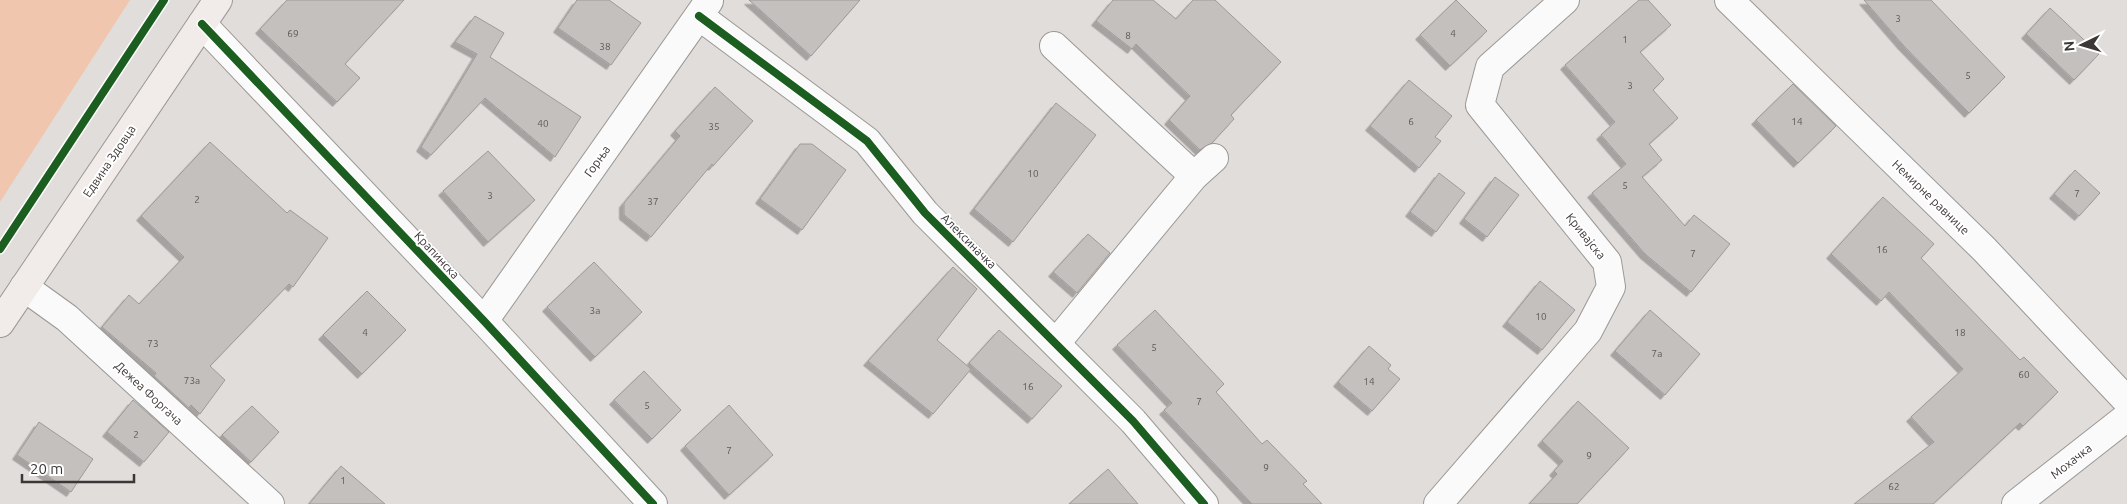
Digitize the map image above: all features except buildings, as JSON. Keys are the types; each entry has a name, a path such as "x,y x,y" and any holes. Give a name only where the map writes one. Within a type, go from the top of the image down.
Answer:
{"main road":[{"name":"Едвина Здовца","path":"0,323 218,0"}],"street":[{"name":"Кривајска","path":"1438,504 1588,331 1611,287 1608,262 1480,105 1490,67 1565,0"},
{"name":"Немирне равнице","path":"1729,0 1984,249 2127,401"},
{"name":"Горња","path":"484,321 704,8"},
{"name":"Алексиначка","path":"704,8 867,141 925,213 1134,421 1204,504"},
{"name":"Крапинска","path":"202,24 484,321 653,504"},
{"path":"1054,46 1194,176"},
{"path":"1056,343 1194,176 1214,158"},
{"name":"Дежеа Форгача","path":"24,287 67,318 270,504"},
{"name":"Мохачка","path":"2016,504 2127,418"}],"shaded area":[{"path":"0,0 130,0 0,202"}],"cycle path":[{"path":"0,249 164,0"},
{"path":"699,16 867,141 925,213 1133,421 1204,504"},
{"path":"202,24 484,321 653,504"}]}
